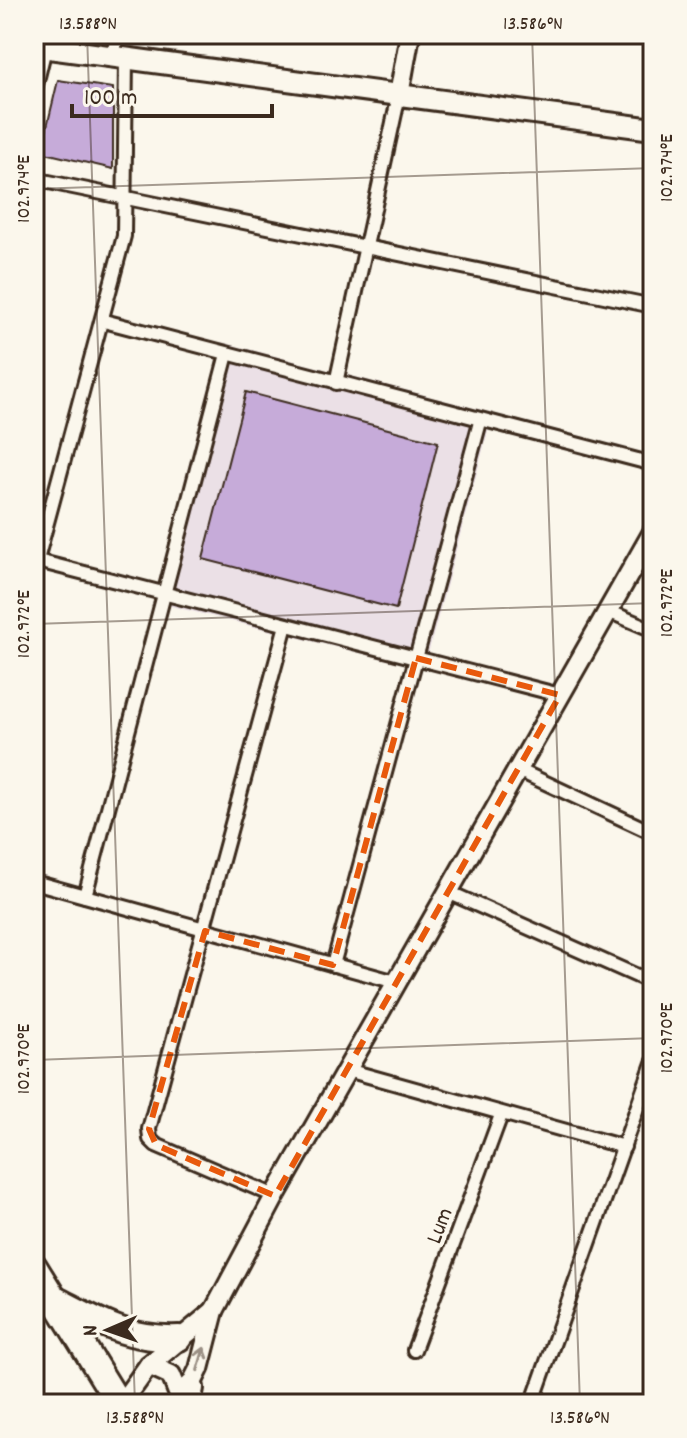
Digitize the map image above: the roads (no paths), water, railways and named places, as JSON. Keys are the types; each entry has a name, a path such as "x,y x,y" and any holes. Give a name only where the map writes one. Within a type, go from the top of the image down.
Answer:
{"highway":[{"path":"34,1266 120,1404"},
{"path":"55,1299 124,1334 146,1339 179,1338"}],"main road":[{"path":"399,95 410,34"},
{"path":"39,47 653,129"},
{"path":"185,1400 214,1311 275,1196 653,532"},
{"path":"120,1404 149,1365 214,1311"},
{"path":"149,1365 171,1375 185,1400"}],"street":[{"path":"116,34 120,58 124,236 104,321 35,562 560,695"},
{"path":"34,93 39,47"},
{"path":"336,383 399,95"},
{"path":"34,179 367,250 653,306"},
{"path":"104,321 480,422 653,464"},
{"path":"85,896 227,354"},
{"path":"333,965 480,422"},
{"path":"608,611 653,630"},
{"path":"275,1196 156,1145 150,1139 286,625"},
{"path":"518,770 653,833"},
{"path":"34,882 396,982"},
{"path":"448,892 653,983"},
{"path":"532,1404 653,1063"},
{"path":"347,1070 624,1147"},
{"name":"Lum","path":"414,1350 501,1115"}]}
